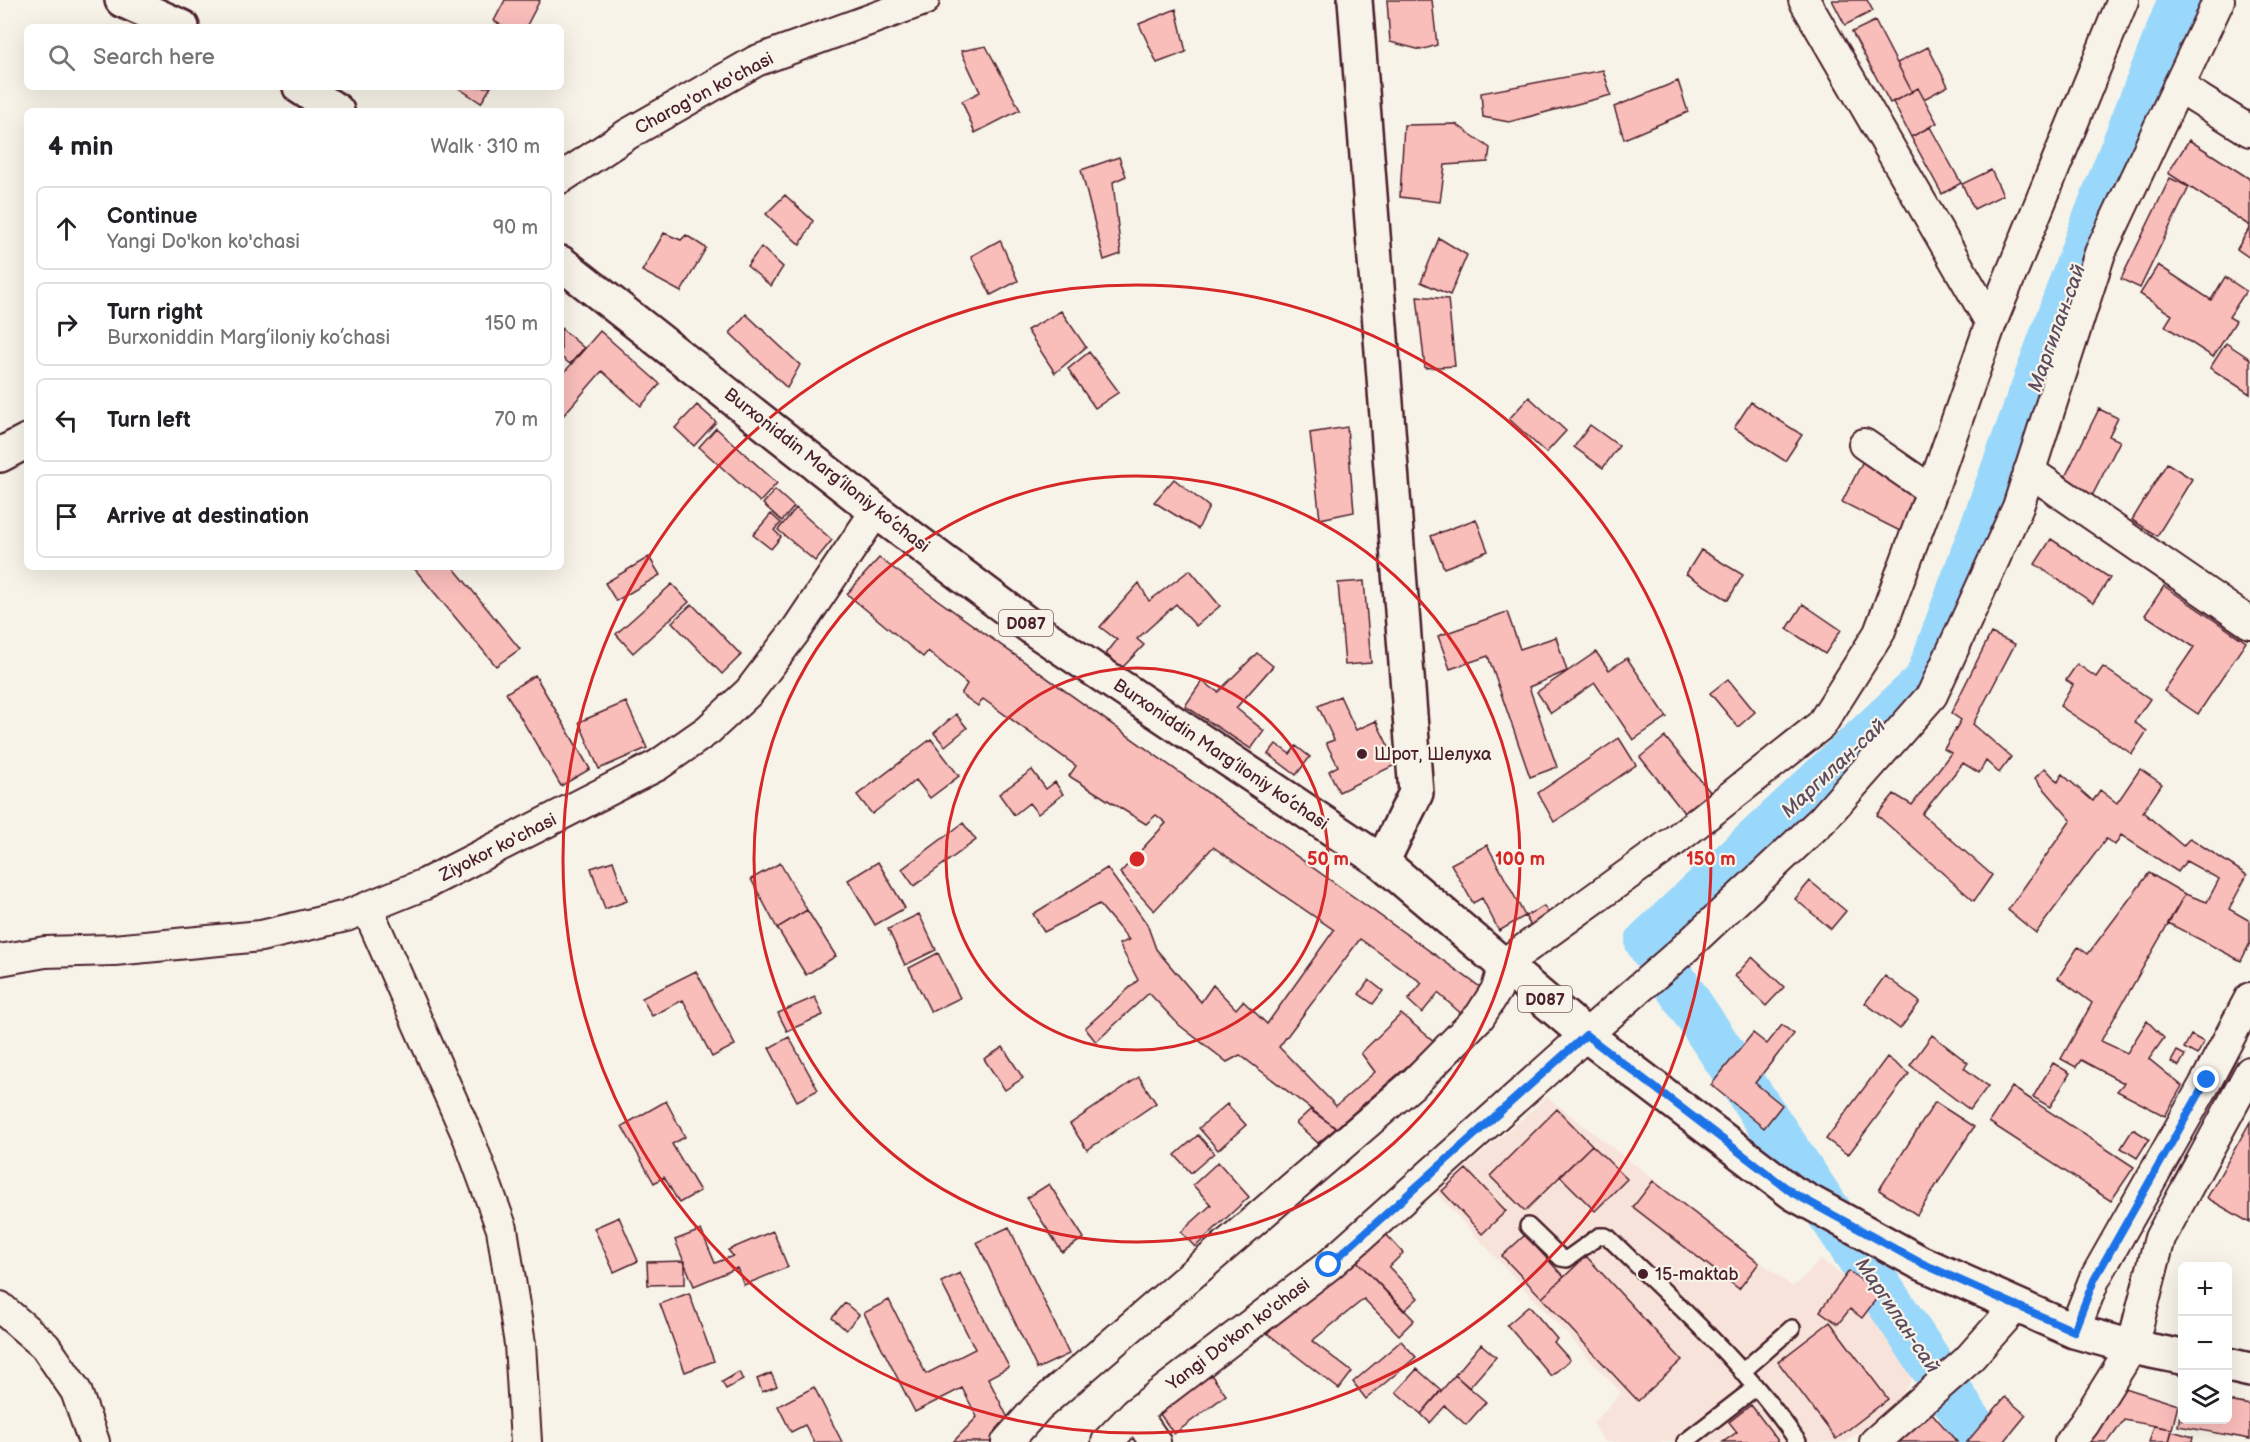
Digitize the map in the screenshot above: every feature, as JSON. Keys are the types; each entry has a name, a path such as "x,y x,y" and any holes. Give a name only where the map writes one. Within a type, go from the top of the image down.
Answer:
{"main road":[{"path":"122,0 175,24"},
{"path":"1355,0 1416,793 1382,862"},
{"path":"305,90 332,108"},
{"name":"Burxoniddin Marg’iloniy ko’chasi","path":"564,266 876,511 1038,632 1382,862 1586,1035 1793,1193 1919,1262 2074,1331 2132,1347 2178,1356"},
{"path":"0,454 24,442"},
{"path":"2232,1366 2250,1370"}],"street":[{"name":"Charog'on ko'chasi","path":"564,176 628,134 756,61 924,0"},
{"path":"1804,0 1991,323"},
{"path":"1007,1442 1037,1408 1416,1081 1479,1016 1497,989 1504,964 1673,842 1821,725 1879,633 1991,323 2123,0"},
{"name":"Yangi Do'kon ko'chasi","path":"1107,1442 1135,1413 1329,1265 1682,951 1822,820 1932,695 2018,507 2100,253 2219,0"},
{"path":"2178,86 2250,131"},
{"path":"1864,444 1932,491"},
{"path":"2029,471 2250,623"},
{"name":"Ziyokor ko'chasi","path":"0,960 45,952 114,950 261,936 346,916 425,884 658,765 708,730 749,692 797,629 876,511"},
{"path":"367,908 469,1139 502,1229 520,1344 526,1442"},
{"path":"2074,1331 2094,1280 2202,1090 2250,998"},
{"path":"2070,1442 2084,1424 2132,1347 2160,1238 2250,1072"},
{"path":"1875,1442 1967,1361 2016,1306"},
{"path":"0,1307 45,1346 76,1391 94,1442"},
{"path":"1135,1413 1155,1442"}],"lane":[{"path":"1528,1226 1561,1258 1567,1259 1587,1242 1599,1236 1605,1236 1721,1348 1774,1407 1798,1442"},
{"path":"1742,1372 1792,1328"},
{"path":"1685,1442 1756,1387"}],"shaded area":[{"name":"15-maktab","path":"1547,1097 1793,1287 1821,1260 1936,1341 1897,1403 1846,1442 1604,1442 1593,1423 1621,1393 1436,1193"}],"building":[{"path":"505,0 540,0 528,24 499,24 494,21"},
{"path":"1387,0 1432,0 1437,45 1421,50 1390,42"},
{"path":"1832,0 1867,0 1873,11 1845,25"},
{"path":"1176,9 1186,52 1157,63 1139,24"},
{"path":"1875,21 1912,92 1890,103 1852,32"},
{"path":"986,46 1020,110 975,133 962,101 980,92 961,51"},
{"path":"1928,47 1948,86 1924,99 1918,88 1912,92 1897,63"},
{"path":"1603,70 1611,95 1509,122 1483,117 1481,93"},
{"path":"1678,81 1688,112 1624,139 1614,107"},
{"path":"1918,88 1937,123 1911,137 1893,102"},
{"path":"462,90 489,90 481,103"},
{"path":"1456,124 1490,148 1488,162 1445,165 1440,202 1400,197 1404,125"},
{"path":"1930,127 1961,183 1942,194 1911,137"},
{"path":"2189,140 2250,179 2250,226 2168,173"},
{"path":"1119,157 1126,176 1113,182 1121,254 1104,260 1081,170"},
{"path":"1991,170 2003,195 1974,209 1962,184"},
{"path":"2170,178 2189,187 2140,288 2121,279"},
{"path":"785,195 813,221 800,245 766,214"},
{"path":"2250,227 2250,258 2237,249"},
{"path":"664,233 681,240 686,235 706,248 681,292 642,271"},
{"path":"1439,238 1467,255 1450,295 1421,282"},
{"path":"1000,240 1018,281 991,295 971,256"},
{"path":"761,247 783,267 771,286 747,266"},
{"path":"2158,265 2211,300 2225,277 2246,291 2229,317 2236,321 2213,357 2165,326 2172,315 2140,294"},
{"path":"1417,296 1448,299 1455,366 1425,368"},
{"path":"1061,311 1086,347 1055,373 1027,330"},
{"path":"746,314 800,365 787,388 730,333"},
{"path":"564,331 584,348 570,364 564,359"},
{"path":"600,331 660,384 641,406 602,371 564,415 564,373"},
{"path":"2226,343 2250,359 2250,394 2210,368"},
{"path":"1089,352 1119,392 1095,408 1068,369"},
{"path":"1529,397 1566,431 1546,453 1509,419"},
{"path":"1751,402 1802,435 1785,461 1734,428"},
{"path":"697,405 716,422 694,446 675,428"},
{"path":"2099,409 2118,418 2109,436 2120,441 2092,496 2063,481"},
{"path":"1590,425 1619,446 1603,468 1574,447"},
{"path":"1347,427 1354,512 1320,519 1310,433"},
{"path":"716,428 777,483 760,502 699,447"},
{"path":"1864,459 1923,490 1902,532 1842,502"},
{"path":"2167,463 2192,479 2157,536 2132,520"},
{"path":"1174,479 1209,507 1198,529 1154,502"},
{"path":"775,490 794,507 782,521 763,504"},
{"path":"796,508 832,540 815,561 778,530"},
{"path":"771,514 781,523 774,530 781,537 771,549 753,535"},
{"path":"1476,519 1488,551 1444,568 1431,536"},
{"path":"2051,539 2110,578 2093,603 2035,564"},
{"path":"1701,550 1743,575 1728,600 1686,574"},
{"path":"649,557 660,575 616,601 605,583"},
{"path":"879,558 1487,992 1466,1018 1438,993 1422,1013 1408,1000 1422,983 1360,939 1279,1047 1336,1106 1375,1072 1361,1053 1401,1014 1435,1042 1336,1128 1240,1055 1227,1062 1179,1025 1149,993 1096,1042 1085,1028 1138,980 1119,944 1129,940 1099,904 1044,932 1033,914 1107,868 1147,924 1156,949 1201,1002 1213,985 1236,1009 1243,1001 1267,1024 1334,930 1213,847 1154,911 1120,873 1166,823 1156,815 1146,824 1069,776 1076,766 983,699 978,706 961,694 967,684 928,651 923,657 847,594"},
{"path":"416,570 455,570 520,649 496,666"},
{"path":"1190,570 1220,606 1196,626 1176,604 1137,639 1144,645 1122,668 1106,654 1117,640 1100,627 1139,583 1149,601"},
{"path":"1364,581 1371,663 1345,665 1338,583"},
{"path":"672,584 689,602 633,653 616,634"},
{"path":"2164,586 2246,642 2198,714 2164,691 2194,647 2145,615"},
{"path":"692,604 741,655 722,674 672,622"},
{"path":"1803,604 1841,630 1825,654 1787,629"},
{"path":"1507,612 1520,649 1556,637 1567,671 1529,687 1557,767 1530,777 1488,656 1450,669 1438,636"},
{"path":"1991,633 2015,644 1973,724 2011,757 1999,773 1986,761 1979,773 1963,763 1922,814 1992,875 1974,901 1877,815 1894,794 1912,805 1951,753 1944,749 1961,720 1951,713"},
{"path":"1596,652 1609,670 1627,658 1667,717 1633,740 1595,683 1551,713 1537,692"},
{"path":"1257,653 1273,666 1236,708 1264,731 1251,749 1185,706 1202,681 1218,692"},
{"path":"2077,664 2096,677 2103,667 2150,699 2134,722 2147,731 2132,754 2060,706 2073,685 2066,680"},
{"path":"535,675 590,769 561,786 506,693"},
{"path":"1728,679 1755,712 1738,727 1710,693"},
{"name":"Шрот, Шелуха","path":"1340,696 1356,730 1376,721 1397,764 1339,792 1329,771 1338,766 1326,743 1334,740 1318,706"},
{"path":"626,702 647,748 599,769 579,722"},
{"path":"956,714 967,728 945,746 934,733"},
{"path":"1665,737 1711,793 1685,814 1640,757"},
{"path":"1619,738 1636,765 1554,822 1538,793"},
{"path":"931,739 959,776 930,798 916,780 872,814 857,795"},
{"path":"1276,744 1290,754 1296,746 1310,757 1296,775 1268,754"},
{"path":"2045,768 2058,782 2062,774 2093,801 2100,790 2117,803 2140,769 2162,784 2143,812 2183,846 2190,838 2247,875 2229,909 2250,921 2250,943 2241,961 2168,923 2185,894 2207,902 2219,879 2186,861 2178,872 2121,835 2115,845 2106,839 2036,933 2008,910 2071,820 2035,778"},
{"path":"1032,770 1046,789 1055,782 1063,794 1038,814 1029,803 1014,815 999,794"},
{"path":"963,823 976,840 914,886 902,869"},
{"path":"1487,845 1525,916 1499,931 1482,898 1473,903 1451,864"},
{"path":"613,861 627,901 605,909 591,868"},
{"path":"878,862 905,908 875,925 848,880"},
{"path":"780,863 807,910 777,928 751,879"},
{"path":"2149,873 2185,894 2101,1041 2127,1053 2147,1021 2164,1038 2149,1059 2182,1086 2165,1116 2117,1091 2124,1083 2081,1060 2076,1067 2061,1059 2092,1003 2058,978 2078,947 2088,954"},
{"path":"1810,881 1846,911 1831,929 1795,899"},
{"path":"1544,906 1552,920 1534,931 1525,916"},
{"path":"807,910 836,956 806,975 777,928"},
{"path":"919,914 936,950 905,965 888,929"},
{"path":"938,953 960,998 931,1012 909,968"},
{"path":"1752,957 1784,987 1766,1006 1735,976"},
{"path":"696,971 735,1045 712,1057 683,1000 652,1016 642,998"},
{"path":"1885,976 1920,1002 1900,1029 1865,1003"},
{"path":"1369,980 1383,991 1373,1004 1359,994"},
{"path":"815,997 823,1015 787,1031 778,1013"},
{"path":"1782,1025 1794,1034 1755,1083 1782,1105 1764,1128 1711,1085 1753,1033 1767,1044"},
{"path":"1932,1035 1968,1063 1964,1068 1988,1086 1970,1110 1910,1065"},
{"path":"2191,1035 2204,1042 2197,1055 2184,1048"},
{"path":"789,1037 818,1090 797,1101 769,1048"},
{"path":"1003,1047 1023,1078 1005,1090 984,1059"},
{"path":"2177,1051 2185,1055 2179,1066 2171,1062"},
{"path":"1887,1057 1909,1074 1848,1155 1826,1139"},
{"path":"2053,1063 2070,1073 2050,1107 2033,1097"},
{"path":"1139,1077 1156,1103 1087,1150 1070,1124"},
{"path":"2012,1087 2134,1167 2111,1201 1989,1122"},
{"path":"666,1101 685,1137 672,1144 700,1191 679,1203 664,1177 654,1183 622,1126"},
{"path":"1935,1102 1974,1127 1917,1215 1879,1190"},
{"path":"1227,1104 1246,1125 1218,1150 1199,1128"},
{"path":"1557,1109 1592,1145 1525,1211 1490,1176"},
{"path":"1310,1110 1336,1128 1318,1143 1296,1123"},
{"path":"2250,1122 2250,1223 2207,1198"},
{"path":"2133,1129 2149,1139 2137,1158 2121,1148"},
{"path":"1198,1135 1214,1153 1191,1173 1175,1155"},
{"path":"1592,1145 1627,1179 1595,1211 1560,1176"},
{"path":"1218,1162 1249,1197 1195,1247 1181,1232 1211,1205 1193,1185"},
{"path":"1466,1169 1506,1211 1482,1234 1442,1191"},
{"path":"1653,1181 1759,1263 1739,1289 1633,1207"},
{"path":"1049,1184 1084,1238 1062,1252 1027,1198"},
{"path":"619,1217 638,1261 614,1272 594,1228"},
{"path":"1009,1227 1069,1354 1037,1369 977,1242"},
{"path":"701,1230 715,1263 733,1256 728,1250 773,1231 788,1267 744,1285 737,1268 694,1286 675,1240"},
{"path":"1384,1232 1403,1253 1389,1267 1418,1298 1404,1311 1354,1258"},
{"path":"1525,1235 1564,1277 1542,1298 1502,1256"},
{"path":"1586,1256 1682,1360 1638,1401 1542,1298"},
{"path":"1354,1258 1414,1320 1399,1335 1364,1299 1312,1341 1352,1372 1339,1389 1267,1333"},
{"path":"685,1261 685,1284 648,1285 647,1262"},
{"path":"1849,1271 1880,1294 1862,1318 1850,1309 1838,1324 1820,1311"},
{"path":"960,1273 1009,1367 988,1378 1012,1426 997,1442 953,1442 977,1417 962,1388 915,1412 864,1313 889,1300 926,1374 975,1349 941,1282"},
{"path":"689,1293 714,1361 685,1372 660,1304"},
{"path":"845,1303 859,1315 846,1330 832,1318"},
{"path":"1529,1306 1557,1339 1554,1342 1570,1360 1551,1376 1507,1325"},
{"path":"1830,1322 1888,1399 1836,1439 1778,1362"},
{"path":"1401,1341 1416,1357 1366,1399 1353,1382"},
{"path":"1481,1344 1496,1357 1469,1388 1455,1375"},
{"path":"1417,1369 1441,1390 1421,1414 1396,1392"},
{"path":"739,1372 743,1380 726,1389 722,1382"},
{"path":"1209,1372 1226,1395 1174,1434 1157,1410"},
{"path":"771,1373 777,1386 762,1392 757,1379"},
{"path":"1455,1375 1486,1402 1466,1425 1445,1406 1430,1423 1421,1414"},
{"path":"2119,1386 2178,1405 2172,1429 2124,1420 2108,1442 2077,1442"},
{"path":"814,1387 842,1442 814,1442 805,1425 791,1432 778,1406"},
{"path":"2005,1397 2026,1415 2004,1442 1967,1442"},
{"path":"2232,1402 2250,1405 2250,1439 2178,1426 2178,1424 2232,1424"},
{"path":"1751,1405 1779,1442 1723,1442 1737,1432 1729,1422"},
{"path":"1930,1411 1957,1442 1894,1442"},
{"path":"2154,1426 2172,1429 2169,1442 2149,1442"},
{"path":"2172,1431 2193,1437 2192,1442 2169,1442"}],"waterway":[{"name":"Маргилан-сай","path":"1983,1442 1648,942 1927,681 2088,238 2181,0"}],"place":[{"name":"Шрот, Шелуха","path":"1362,754"},
{"name":"15-maktab","path":"1643,1274"}],"route":[{"path":"1329,1265 1586,1035 1793,1193 1919,1262 2074,1331 2094,1280 2207,1080"}]}
